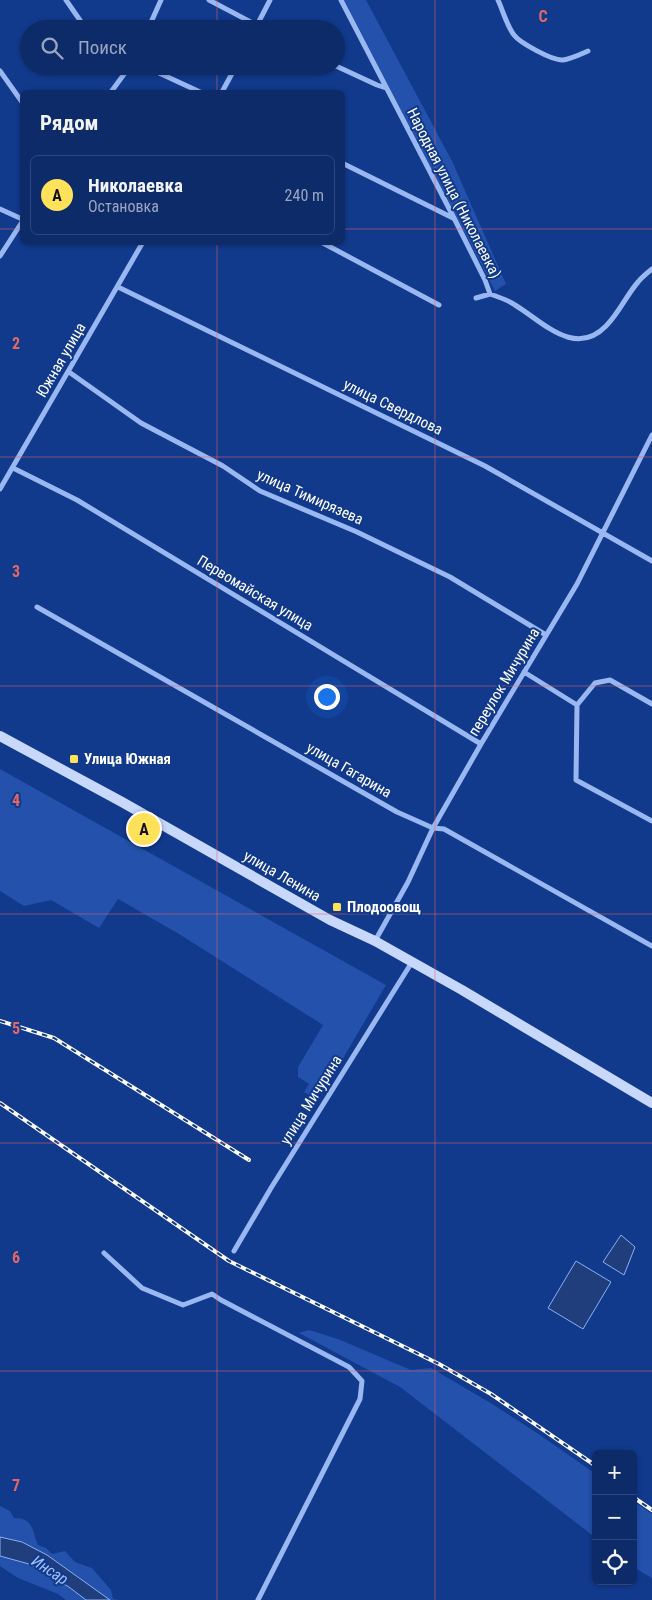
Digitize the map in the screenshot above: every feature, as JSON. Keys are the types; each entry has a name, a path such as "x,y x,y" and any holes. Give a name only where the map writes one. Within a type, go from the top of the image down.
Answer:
{"main road":[{"name":"улица Ленина","path":"0,736 122,802 330,920 375,941 462,990 652,1103"}],"street":[{"path":"66,0 80,20"},
{"path":"152,20 161,0"},
{"path":"209,0 244,20"},
{"path":"260,20 270,0"},
{"name":"Народная улица (Николаевка)","path":"341,0 454,218 490,294 514,304 560,334 572,339 586,339 600,332 608,324 638,280 652,269"},
{"path":"498,0 514,35 520,40 547,55 562,60 588,51"},
{"path":"0,70 20,99"},
{"path":"345,70 386,88"},
{"path":"112,90 123,75"},
{"path":"163,75 196,90"},
{"path":"223,90 231,75"},
{"path":"345,164 454,218"},
{"path":"0,209 20,220"},
{"path":"0,256 20,224"},
{"name":"Южная улица","path":"0,488 141,245"},
{"path":"327,245 439,305"},
{"name":"улица Свердлова","path":"118,287 486,466 652,561"},
{"path":"476,298 490,294"},
{"name":"улица Тимирязева","path":"69,372 141,423 223,466 260,491 357,532 450,577 546,635"},
{"name":"переулок Мичурина","path":"375,941 408,882 433,828 577,584 652,435"},
{"name":"Первомайская улица","path":"13,468 77,500 481,744"},
{"name":"улица Гагарина","path":"37,607 397,812 433,828 444,829 652,946"},
{"path":"524,672 577,705"},
{"path":"652,704 610,680 595,683 577,705 576,780 652,821"},
{"name":"улица Мичурина","path":"234,1251 412,962"},
{"path":"104,1253 142,1288 183,1305 212,1294 220,1300 349,1367 362,1382 360,1399 258,1600"}],"shaded area":[{"path":"344,0 366,0 452,161 506,284 495,291"},
{"path":"0,769 386,985 324,1091 314,1098 304,1092 309,1084 298,1077 298,1067 323,1025 179,934 118,899 99,928 51,900 24,906 0,891"},
{"path":"309,1330 338,1339 411,1370 431,1368 534,1431 592,1471 592,1535 400,1387 299,1333"},
{"path":"637,1504 652,1514 652,1578 637,1569"},
{"path":"0,1506 10,1511 14,1518 25,1520 29,1523 38,1545 46,1548 52,1554 65,1551 75,1562 92,1568 111,1590 113,1599 120,1600 66,1600 58,1594 18,1578 0,1566"}],"water":[{"path":"621,1235 635,1247 624,1275 603,1262"},
{"path":"576,1261 611,1282 583,1329 548,1308"},
{"name":"Инсар","path":"0,1537 22,1542 47,1555 110,1600 86,1600 69,1587 29,1564 0,1556"}],"railway":[{"path":"0,1021 54,1038 249,1160"},
{"path":"0,1103 229,1261 439,1364 491,1394 592,1463"},
{"path":"637,1500 652,1510"}],"place":[{"name":"Улица Южная","path":"74,759"},
{"name":"Николаевка","path":"144,829"},
{"name":"Плодоовощ","path":"337,907"}]}
